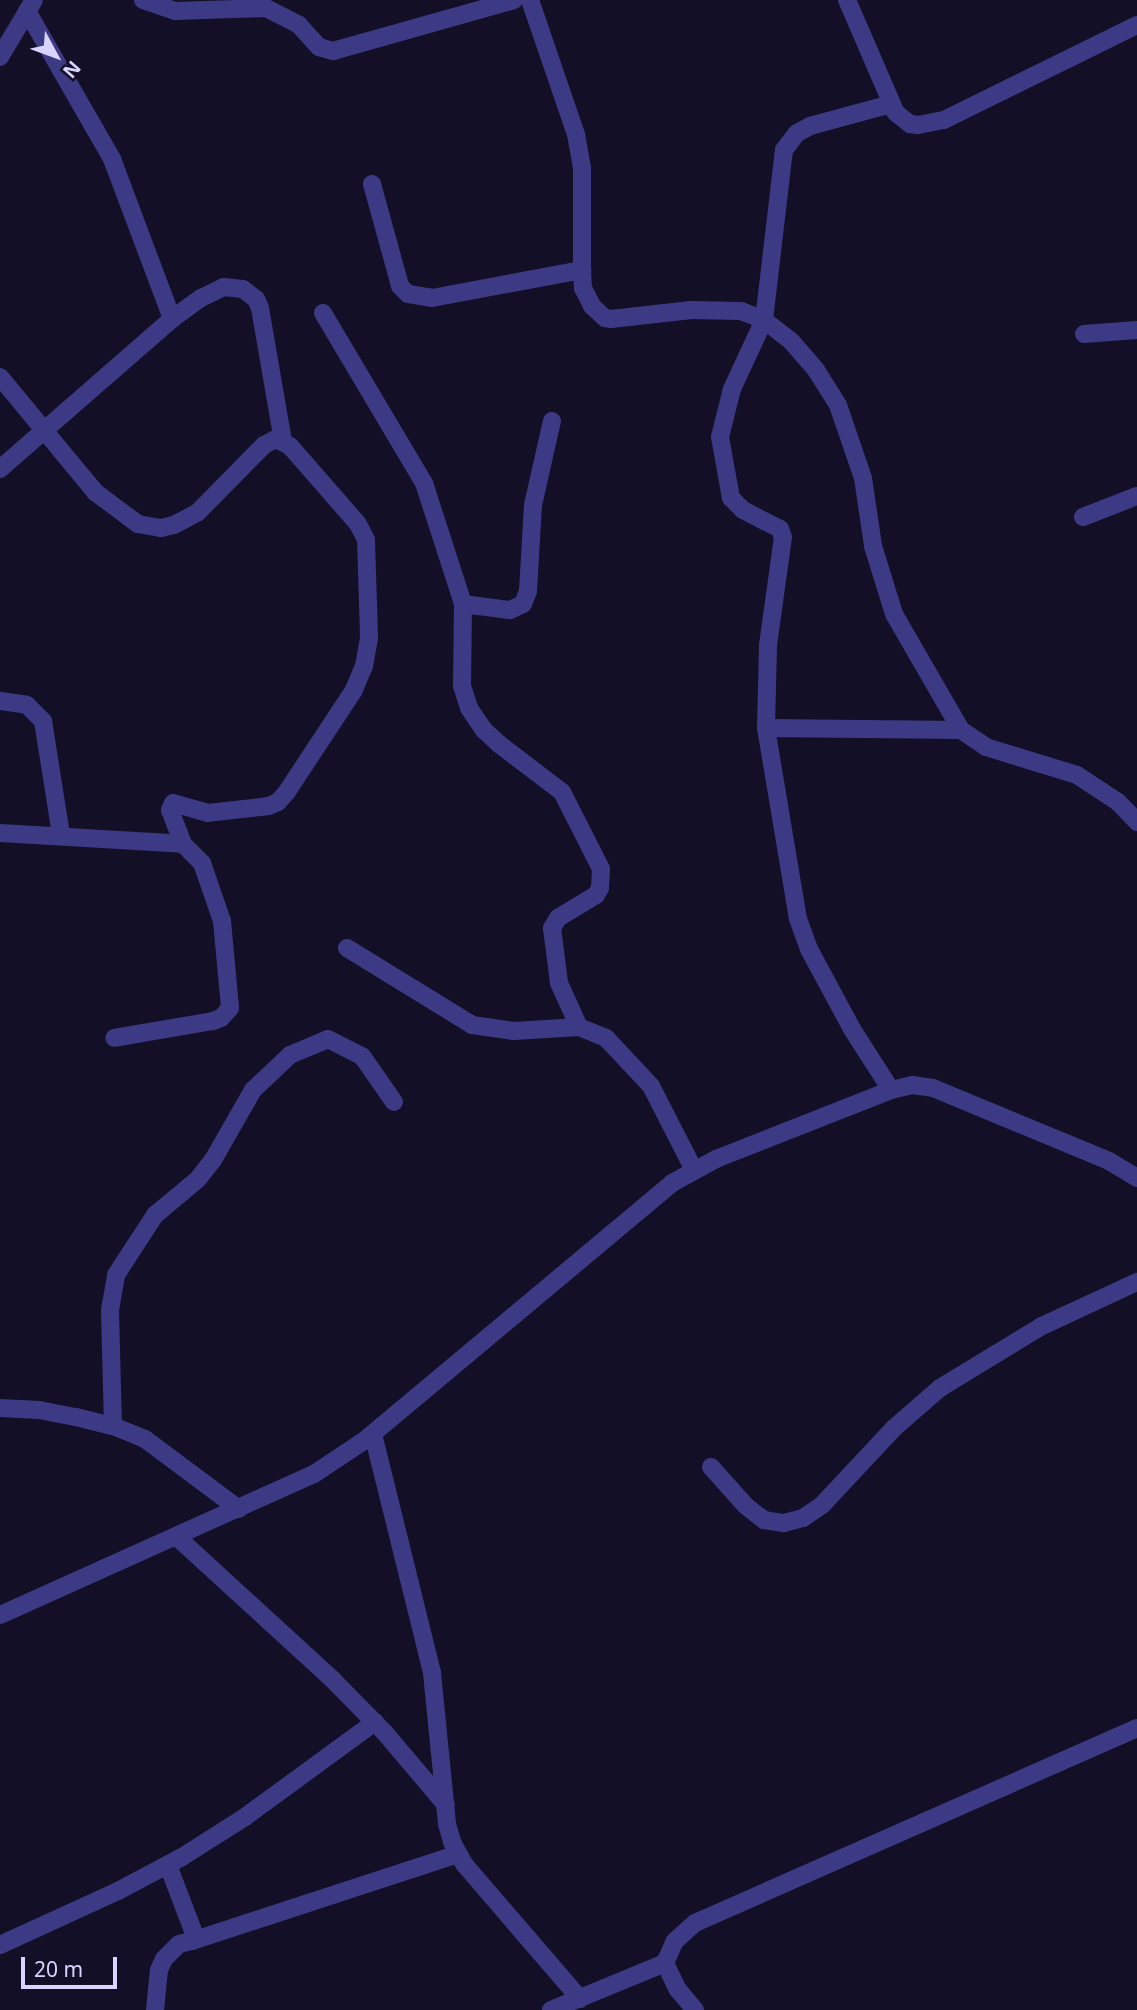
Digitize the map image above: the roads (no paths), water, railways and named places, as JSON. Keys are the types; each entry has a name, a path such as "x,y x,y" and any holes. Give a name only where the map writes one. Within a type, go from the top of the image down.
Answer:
{"street":[{"path":"144,0 175,12 266,8 299,25 319,47 333,51 514,0"},
{"path":"530,0 576,134 582,167 583,288 592,306 605,318 691,310 741,311 764,320 804,355 838,404 863,478 873,546 894,614 961,730 986,747 1077,775 1118,802 1137,822"},
{"path":"847,0 891,104 909,124 927,125 944,120 1137,25"},
{"path":"0,57 31,6"},
{"path":"31,6 112,159 172,319"},
{"path":"891,104 810,126 797,133 784,150 764,320 732,388 720,437 731,498 743,510 780,529 783,537 768,645 766,728 803,934 852,1029 891,1090"},
{"path":"372,184 400,286 408,294 432,298 582,270"},
{"path":"0,469 45,433 172,319 201,298 224,287 243,289 256,299 283,440 358,524 366,540 367,653 354,690 282,798 269,806 208,813 173,803 170,810 183,844 202,863 219,911 230,1008 221,1018 213,1021 114,1038"},
{"path":"323,313 424,483 463,604 462,687 469,708 484,730 499,744 562,792 601,869 600,888 596,895 558,918 552,928 559,983 579,1027"},
{"path":"1084,334 1137,330"},
{"path":"0,377 95,492 138,524 161,528 174,525 198,512 270,440 283,440"},
{"path":"463,604 510,610 523,604 528,591 533,505 552,421"},
{"path":"1083,517 1137,496"},
{"path":"0,701 27,705 43,721 61,835"},
{"path":"766,728 961,730"},
{"path":"0,833 183,844"},
{"path":"348,948 472,1026 514,1031 579,1027 606,1038 651,1086 694,1170"},
{"path":"113,1426 110,1310 116,1275 155,1215 198,1179 213,1160 253,1090 290,1055 328,1040 362,1056 394,1102"},
{"path":"0,1615 314,1474 373,1434 655,1196 694,1170 891,1090 912,1085 933,1088 1110,1161 1137,1178"},
{"path":"711,1467 764,1520 784,1523 803,1518 822,1505 894,1428 940,1388 1041,1326 1137,1282"},
{"path":"0,1408 39,1410 113,1426 156,1447 239,1509"},
{"path":"373,1434 432,1673 447,1824 458,1854 580,1999"},
{"path":"177,1536 375,1722 446,1805"},
{"path":"0,1945 168,1865 245,1817 375,1722"},
{"path":"551,2010 665,1963 675,1941 695,1923 1137,1728"},
{"path":"155,2010 159,1970 164,1959 179,1944 458,1854"},
{"path":"168,1865 194,1930 192,1941"},
{"path":"665,1963 678,1990 695,2010"}]}
